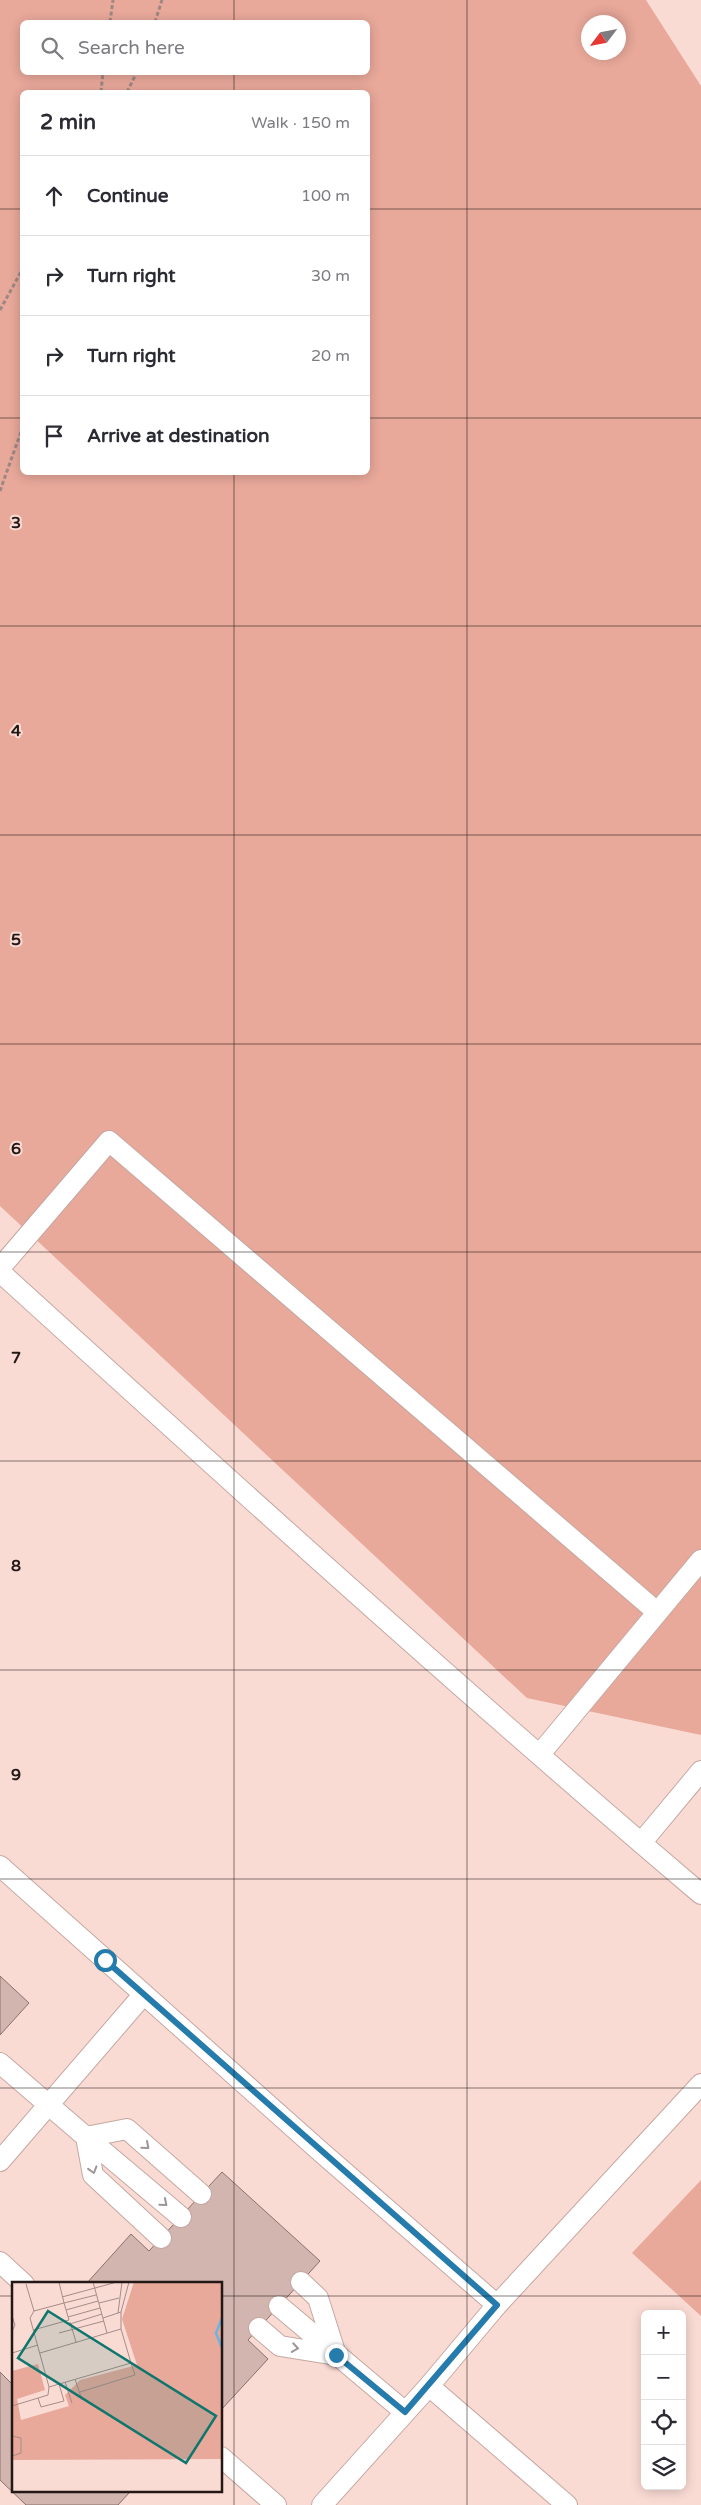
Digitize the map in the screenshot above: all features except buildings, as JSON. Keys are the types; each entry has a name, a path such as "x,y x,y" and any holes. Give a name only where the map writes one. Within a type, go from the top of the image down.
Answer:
{"lane":[{"path":"0,1268 109,1141 657,1612"},
{"path":"0,1272 196,1450 701,1894"},
{"path":"540,1754 701,1560"},
{"path":"641,1843 701,1771"},
{"path":"0,1866 497,2305"},
{"path":"0,2161 144,1994"},
{"path":"0,2063 181,2217"},
{"path":"322,2505 429,2386 497,2305 701,2084"},
{"path":"86,2137 127,2129 201,2194"},
{"path":"86,2137 93,2175 161,2238"},
{"path":"0,2262 22,2282"},
{"path":"301,2282 318,2298 336,2355"},
{"path":"279,2306 405,2412"},
{"path":"259,2328 280,2346 336,2355"},
{"path":"429,2386 567,2505"},
{"path":"222,2458 276,2505"}],"path":[{"path":"110,20 113,0"},
{"path":"156,20 162,0"},
{"path":"101,90 104,75"},
{"path":"128,90 136,75"},
{"path":"0,310 20,274"},
{"path":"0,492 20,435"}],"shaded area":[{"path":"0,0 646,0 701,86 701,1735 527,1698 0,1206"},
{"path":"701,2180 701,2316 632,2253"}],"route":[{"path":"105,1960 320,2152 497,2305 405,2412 336,2355"}]}
